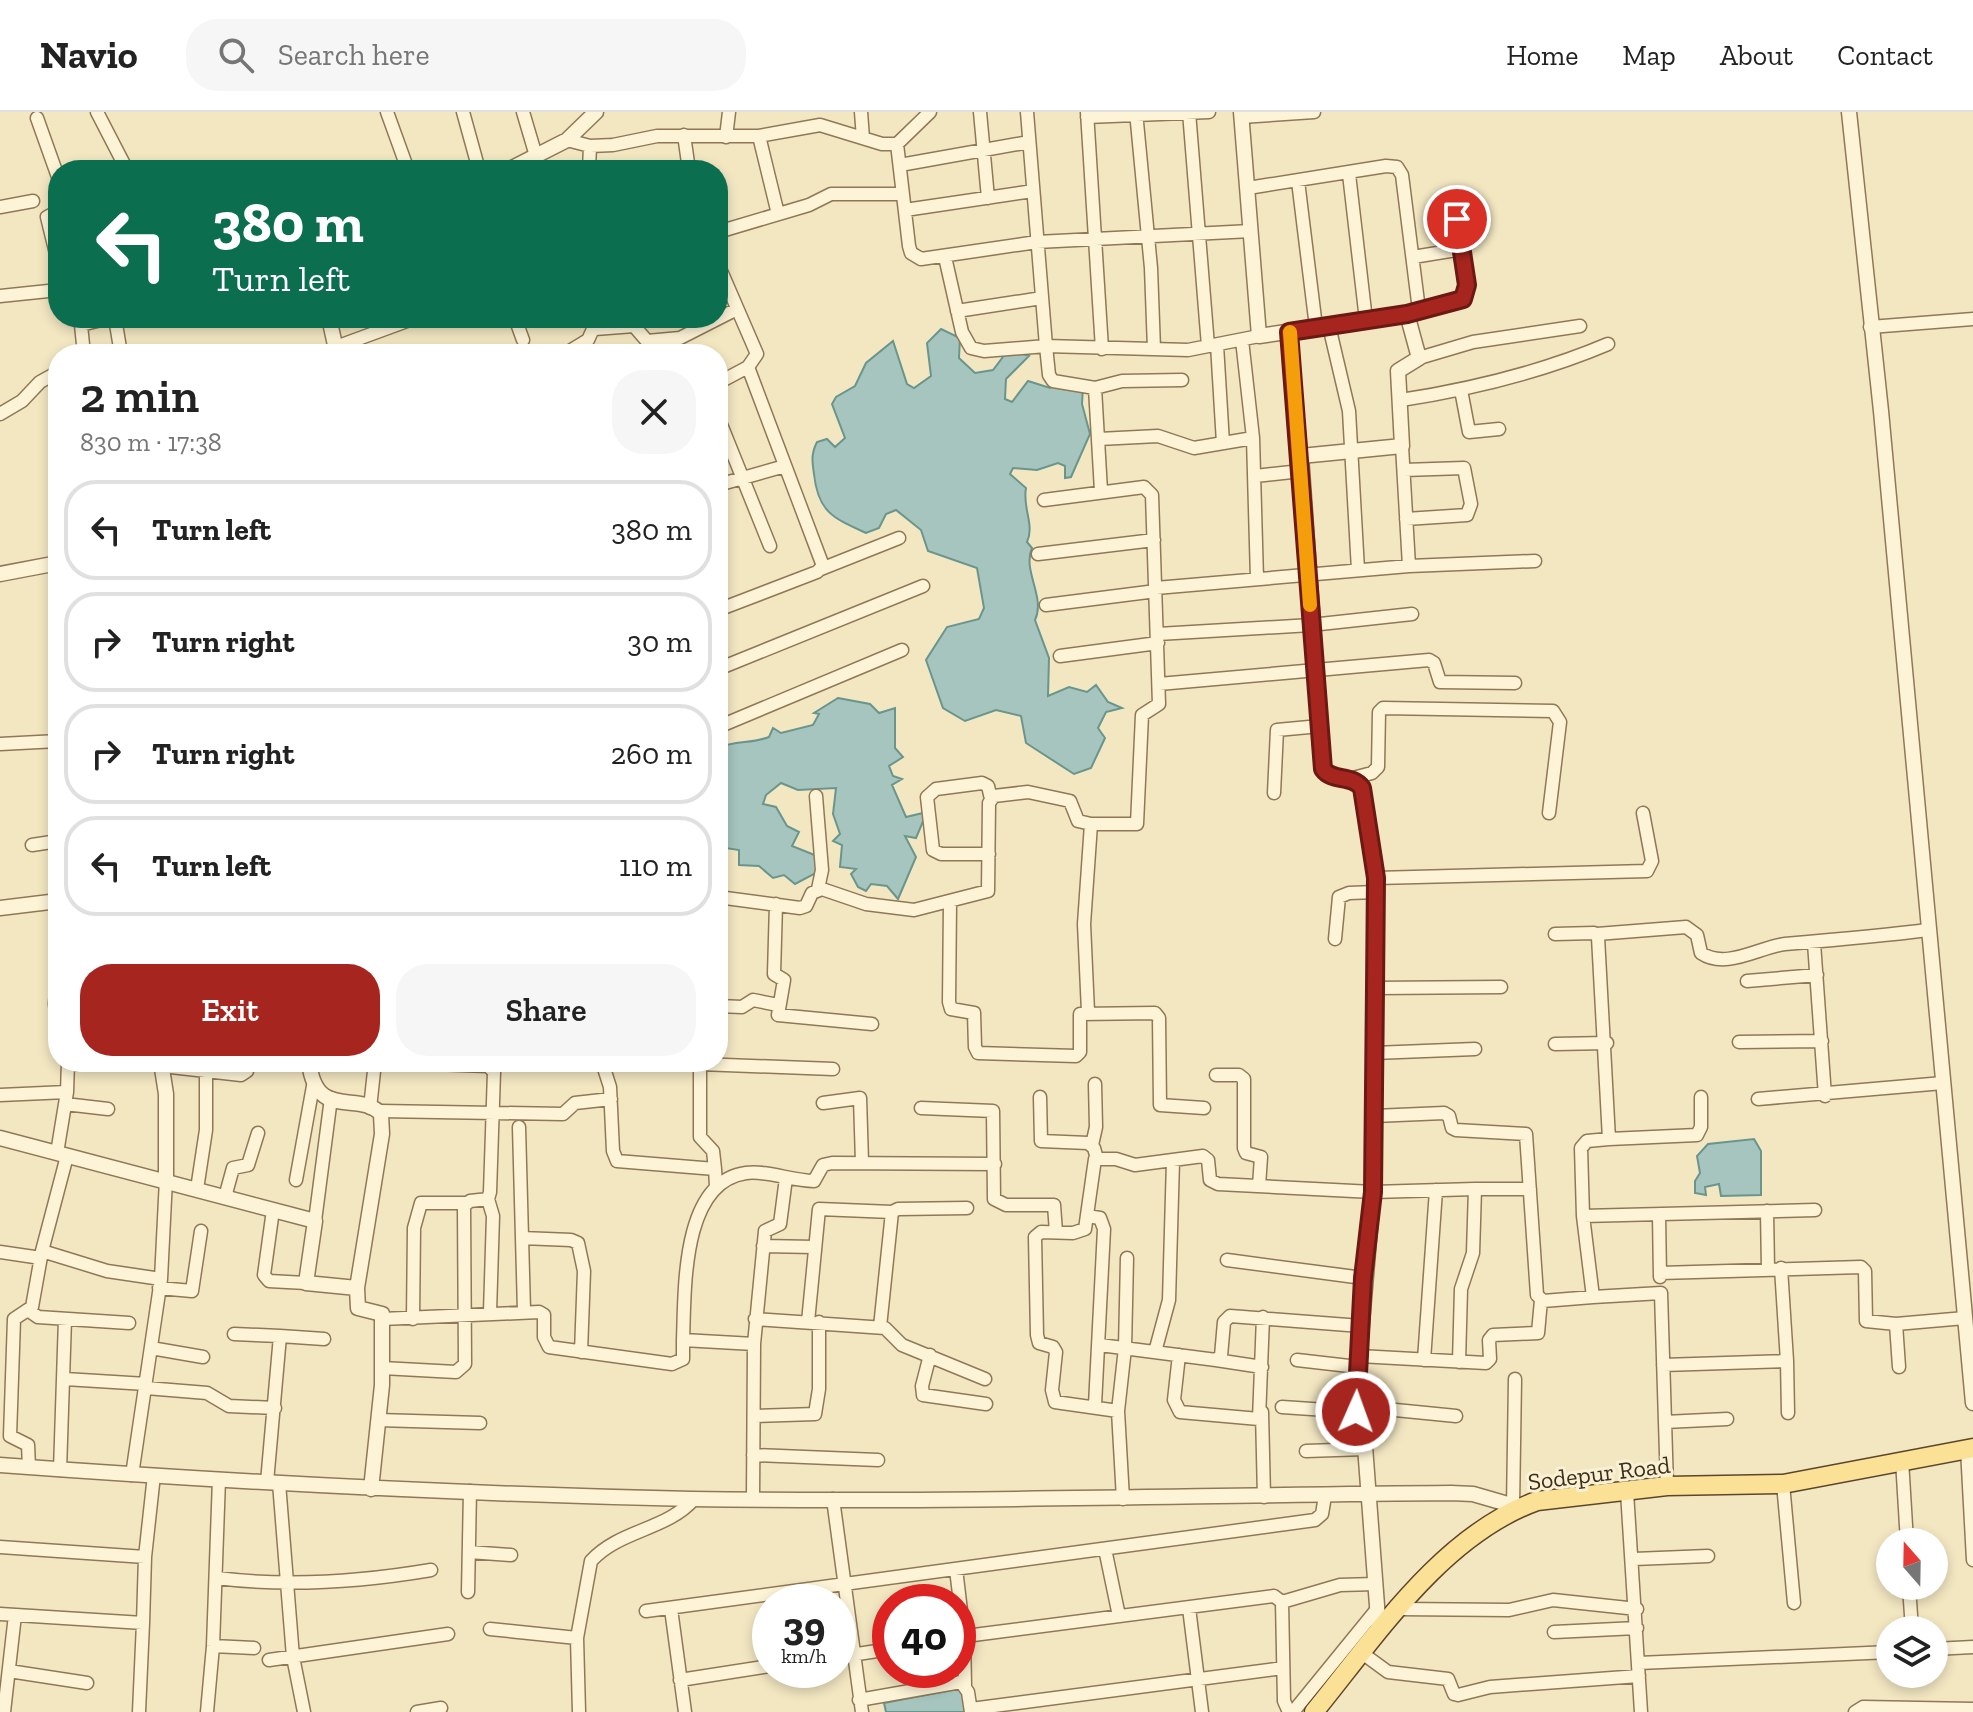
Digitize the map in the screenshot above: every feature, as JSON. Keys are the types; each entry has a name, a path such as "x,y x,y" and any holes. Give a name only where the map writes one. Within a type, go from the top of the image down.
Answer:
{"main road":[{"name":"Sodepur Road","path":"1318,1711 1379,1632 1452,1553 1516,1507 1537,1501 1667,1486 1783,1484 1970,1449"}],"street":[{"path":"97,112 122,160"},
{"path":"387,112 404,160"},
{"path":"463,112 476,160"},
{"path":"523,112 536,156"},
{"path":"528,160 567,140 596,112"},
{"path":"726,137 729,112"},
{"path":"861,112 863,138"},
{"path":"897,144 930,112"},
{"path":"980,112 988,198"},
{"path":"1027,112 1049,375 1053,381 1095,388 1122,381 1182,380"},
{"path":"1102,349 1087,115 1209,112"},
{"path":"1259,336 1241,115 1314,112"},
{"path":"1849,112 1973,1403"},
{"path":"1136,113 1154,349"},
{"path":"1189,113 1223,443"},
{"path":"37,118 52,160"},
{"path":"567,140 590,146 684,135 759,136 820,125 897,144"},
{"path":"684,135 688,160"},
{"path":"759,136 778,214"},
{"path":"900,165 1029,142"},
{"path":"897,144 911,253 921,259 1037,242 1251,231"},
{"path":"589,160 590,146"},
{"path":"1248,188 1392,165 1401,171 1413,257 1413,312 1419,358"},
{"path":"1349,174 1366,320"},
{"path":"1298,181 1322,326 1348,400 1358,570"},
{"path":"905,210 1033,191"},
{"path":"728,229 809,205 831,194 903,194"},
{"path":"0,207 33,201"},
{"path":"945,257 964,339 977,351 1046,346 1102,349 1213,346 1413,312 1466,296 1457,219"},
{"path":"1413,257 1462,249"},
{"path":"0,296 48,291"},
{"path":"728,291 757,354 748,367 728,378"},
{"path":"957,311 1042,298"},
{"path":"728,313 735,310"},
{"path":"1870,327 1973,319"},
{"path":"1409,566 1398,371 1405,363 1473,342 1580,326"},
{"path":"352,344 391,328"},
{"path":"519,328 523,340"},
{"path":"636,328 647,341 673,340 698,328"},
{"path":"1289,332 1325,772 1360,784 1365,798 1376,885 1373,1192 1363,1278 1355,1409 1363,1428 1379,1632"},
{"path":"1242,340 1253,438 1257,579"},
{"path":"1401,400 1461,390 1532,372 1608,344"},
{"path":"748,367 822,563 821,569"},
{"path":"0,414 48,379"},
{"path":"1095,388 1101,491"},
{"path":"1461,390 1469,432 1499,429"},
{"path":"1099,439 1158,436 1187,448 1253,438"},
{"path":"728,440 770,546"},
{"path":"1255,476 1351,451 1402,446"},
{"path":"728,482 785,466"},
{"path":"1404,470 1464,468 1471,504 1467,515 1406,519"},
{"path":"991,799 1006,794 1041,794 1073,803 1078,821 1137,824 1142,719 1145,712 1159,704 1152,495 1148,488 1101,491 1044,500"},
{"path":"728,606 899,538"},
{"path":"1038,554 1154,540"},
{"path":"1046,605 1156,589 1257,579 1409,566 1535,561"},
{"path":"0,574 48,565"},
{"path":"728,665 923,586"},
{"path":"1060,656 1158,639 1412,614"},
{"path":"728,723 902,650"},
{"path":"1159,684 1429,660 1434,663 1440,682 1515,683"},
{"path":"1349,779 1376,771 1379,712 1383,708 1553,711 1560,722 1549,813"},
{"path":"1274,793 1277,730 1320,726"},
{"path":"0,744 48,742"},
{"path":"818,889 901,910 987,894 990,882 991,799 988,786 982,783 936,789 927,797 933,850 941,854 989,854"},
{"path":"728,898 803,908 818,889 822,870 816,796"},
{"path":"1335,939 1339,897 1376,885 1647,871 1652,861 1643,813"},
{"path":"1088,1012 1084,924 1091,824"},
{"path":"32,845 48,843"},
{"path":"0,908 48,902"},
{"path":"950,903 949,1002 951,1009 974,1013 978,1053 1076,1056 1080,1052 1078,1015 1088,1012 1158,1015 1160,1105 1165,1108 1204,1108"},
{"path":"776,904 774,974 784,980 778,1005 779,1015 872,1024"},
{"path":"1555,934 1691,928 1697,935 1701,953 1710,957 1750,956 1777,946 1928,930"},
{"path":"1597,934 1607,1043 1609,1139"},
{"path":"1814,943 1825,1096"},
{"path":"1747,981 1817,975"},
{"path":"1375,988 1501,987"},
{"path":"728,1006 742,1007 753,1000 778,1005"},
{"path":"1739,1042 1822,1041"},
{"path":"1555,1044 1607,1043"},
{"path":"1374,1053 1475,1049"},
{"path":"728,1064 833,1069"},
{"path":"29,1467 28,1445 11,1439 6,1415 14,1319 28,1310 33,1302 62,1154 68,1072"},
{"path":"132,1475 160,1283 166,1179 163,1072"},
{"path":"197,1189 207,1072"},
{"path":"296,1180 313,1086 311,1072"},
{"path":"371,1489 382,1368 382,1319 378,1310 358,1308 357,1288 382,1134 375,1109 376,1072"},
{"path":"490,1312 493,1216 488,1199 494,1072"},
{"path":"604,1072 611,1099 613,1151 617,1161 715,1169"},
{"path":"700,1072 700,1137 713,1151 716,1186"},
{"path":"1216,1075 1239,1075 1244,1079 1244,1148 1246,1153 1261,1157 1259,1186"},
{"path":"1758,1099 1825,1096 1943,1083"},
{"path":"1095,1084 1096,1127 1092,1145 1097,1159"},
{"path":"313,1086 331,1098 375,1109 563,1114 575,1103 611,1099"},
{"path":"0,1095 66,1098 108,1109"},
{"path":"823,1103 857,1097 862,1100 862,1162"},
{"path":"1040,1097 1041,1141 1092,1145"},
{"path":"1593,1297 1583,1216 1581,1145 1609,1139 1697,1135 1701,1127 1701,1097"},
{"path":"306,1283 331,1098"},
{"path":"921,1108 993,1111 996,1202 1054,1205 1056,1232"},
{"path":"1297,1360 1489,1362 1489,1340 1493,1335 1538,1333 1541,1300 1530,1189 1529,1144 1521,1132 1456,1130 1444,1113 1374,1116"},
{"path":"519,1127 524,1311"},
{"path":"225,1197 233,1168 248,1165 258,1133"},
{"path":"0,1138 166,1179 315,1221"},
{"path":"1097,1159 1116,1159 1135,1165 1203,1156 1215,1183 1373,1192 1530,1189"},
{"path":"1097,1159 1091,1168 1087,1225 1081,1232 1041,1232 1035,1237 1038,1340 1056,1352 1053,1400 1118,1411"},
{"path":"1155,1352 1169,1300 1173,1161"},
{"path":"382,1319 524,1311 544,1315 544,1337 549,1347 677,1364 683,1359 689,1258 700,1209 705,1196 716,1186 750,1172 814,1181 823,1165 862,1162 995,1164"},
{"path":"753,1498 755,1319 767,1227 780,1224 786,1178"},
{"path":"1459,1362 1461,1289 1473,1253 1475,1189"},
{"path":"1424,1360 1436,1190"},
{"path":"413,1319 414,1228 421,1203 466,1203 488,1199"},
{"path":"382,1368 460,1371 465,1364 466,1203"},
{"path":"754,1416 815,1414 819,1389 814,1322 814,1247 821,1208 892,1212 967,1208"},
{"path":"273,1210 264,1275 269,1281 357,1288"},
{"path":"1583,1216 1815,1210"},
{"path":"1767,1211 1787,1361 1788,1413"},
{"path":"880,1327 892,1212"},
{"path":"1659,1215 1667,1486"},
{"path":"1087,1216 1100,1218 1104,1223 1095,1405"},
{"path":"0,1252 41,1254 192,1291 201,1231"},
{"path":"522,1238 578,1243 584,1285 581,1352"},
{"path":"763,1246 814,1247"},
{"path":"1123,1499 1118,1411 1125,1348 1127,1258"},
{"path":"1227,1260 1363,1278"},
{"path":"1660,1273 1861,1267 1865,1271 1866,1321 1896,1324 1965,1318"},
{"path":"1541,1300 1661,1293"},
{"path":"28,1310 38,1317 129,1323"},
{"path":"1216,1360 1221,1356 1225,1318 1234,1315 1361,1326"},
{"path":"1263,1317 1264,1497"},
{"path":"60,1470 65,1319"},
{"path":"755,1319 889,1329 902,1345 985,1379"},
{"path":"1896,1324 1899,1367"},
{"path":"234,1334 324,1339"},
{"path":"280,1336 273,1483 293,1657 304,1712"},
{"path":"683,1340 754,1344"},
{"path":"1100,1345 1262,1367"},
{"path":"151,1348 203,1357"},
{"path":"930,1355 922,1386 923,1395 986,1404"},
{"path":"1179,1355 1174,1400 1180,1412 1251,1421 1259,1419 1262,1410"},
{"path":"1663,1365 1787,1361"},
{"path":"65,1379 214,1395 229,1406 275,1408"},
{"path":"0,1465 371,1489 694,1499 1123,1499 1473,1494 1516,1507 1515,1379"},
{"path":"1282,1407 1456,1416"},
{"path":"1665,1422 1727,1419"},
{"path":"378,1420 480,1423"},
{"path":"1306,1451 1365,1449"},
{"path":"1970,1449 1973,1560"},
{"path":"753,1455 878,1460"},
{"path":"1902,1460 1906,1528"},
{"path":"139,1712 145,1557 154,1475"},
{"path":"207,1712 217,1578 219,1479"},
{"path":"1783,1484 1794,1603"},
{"path":"468,1592 470,1491"},
{"path":"1627,1492 1634,1559 1641,1712"},
{"path":"833,1499 842,1584 1315,1520 1322,1514 1325,1496"},
{"path":"579,1712 577,1638 591,1561 610,1545 676,1515 694,1499"},
{"path":"0,1547 145,1557"},
{"path":"1105,1549 1119,1616"},
{"path":"469,1552 511,1555"},
{"path":"1634,1559 1708,1556"},
{"path":"956,1569 957,1584"},
{"path":"217,1578 286,1584 361,1580 431,1570"},
{"path":"1282,1602 1340,1585 1375,1584"},
{"path":"976,1635 1274,1596 1282,1602"},
{"path":"646,1611 752,1597"},
{"path":"1399,1609 1509,1610 1553,1600 1637,1609"},
{"path":"1282,1602 1284,1701 1291,1712 1377,1609"},
{"path":"1189,1608 1202,1712"},
{"path":"671,1609 685,1712"},
{"path":"0,1614 143,1623"},
{"path":"4,1712 15,1615"},
{"path":"1554,1632 1637,1628"},
{"path":"490,1629 577,1638"},
{"path":"269,1660 448,1634"},
{"path":"213,1646 254,1648"},
{"path":"1948,1648 1973,1647"},
{"path":"1362,1653 1388,1672 1448,1679 1454,1694 1458,1695 1490,1687 1639,1670 1876,1653"},
{"path":"966,1688 971,1710 1283,1668"},
{"path":"680,1680 752,1669"},
{"path":"9,1671 87,1683"},
{"path":"861,1706 932,1688"},
{"path":"417,1712 441,1708"},
{"path":"1855,1712 1973,1709"}],"water":[{"path":"941,329 960,338 959,358 975,373 993,370 1009,349 1029,356 1006,379 1005,399 1012,402 1028,381 1050,388 1059,381 1083,386 1082,404 1090,434 1071,477 1065,478 1065,466 1058,463 1037,470 1013,468 1010,474 1026,488 1030,529 1027,542 1032,548 1030,566 1038,602 1035,620 1049,658 1048,696 1069,687 1087,692 1096,685 1108,702 1122,708 1106,712 1098,728 1105,738 1091,768 1074,774 1026,743 1021,716 996,710 965,721 943,708 926,660 947,627 979,619 984,608 977,568 928,551 921,530 896,510 886,514 879,528 866,533 845,523 829,512 816,487 812,458 817,442 827,439 835,447 845,438 832,404 836,397 855,386 866,363 893,341 907,384 914,388 931,376 927,343"},
{"path":"838,698 870,704 879,713 895,708 895,748 903,757 889,766 893,776 902,779 892,785 906,817 927,812 916,838 905,836 916,857 898,899 887,886 871,884 866,891 858,887 851,874 856,869 840,867 842,845 833,841 840,834 833,814 836,788 798,790 781,783 766,795 763,804 776,807 787,826 799,832 792,846 817,856 816,873 795,884 784,875 773,878 759,866 739,865 739,850 728,848 728,745 769,737 773,728 781,733 813,725 819,714 814,713"},
{"path":"1754,1139 1761,1151 1761,1195 1721,1196 1719,1184 1705,1187 1706,1195 1695,1193 1695,1181 1700,1173 1697,1156 1708,1144"},
{"path":"962,1688 965,1712 886,1712 884,1703"}],"slow traffic":[{"path":"1290,332 1298,406 1310,605"}],"route":[{"path":"1356,1412 1363,1278 1373,1192 1376,878 1362,788 1355,781 1330,776 1323,769 1298,406 1289,332 1407,314 1463,299 1467,285 1457,219"}]}
